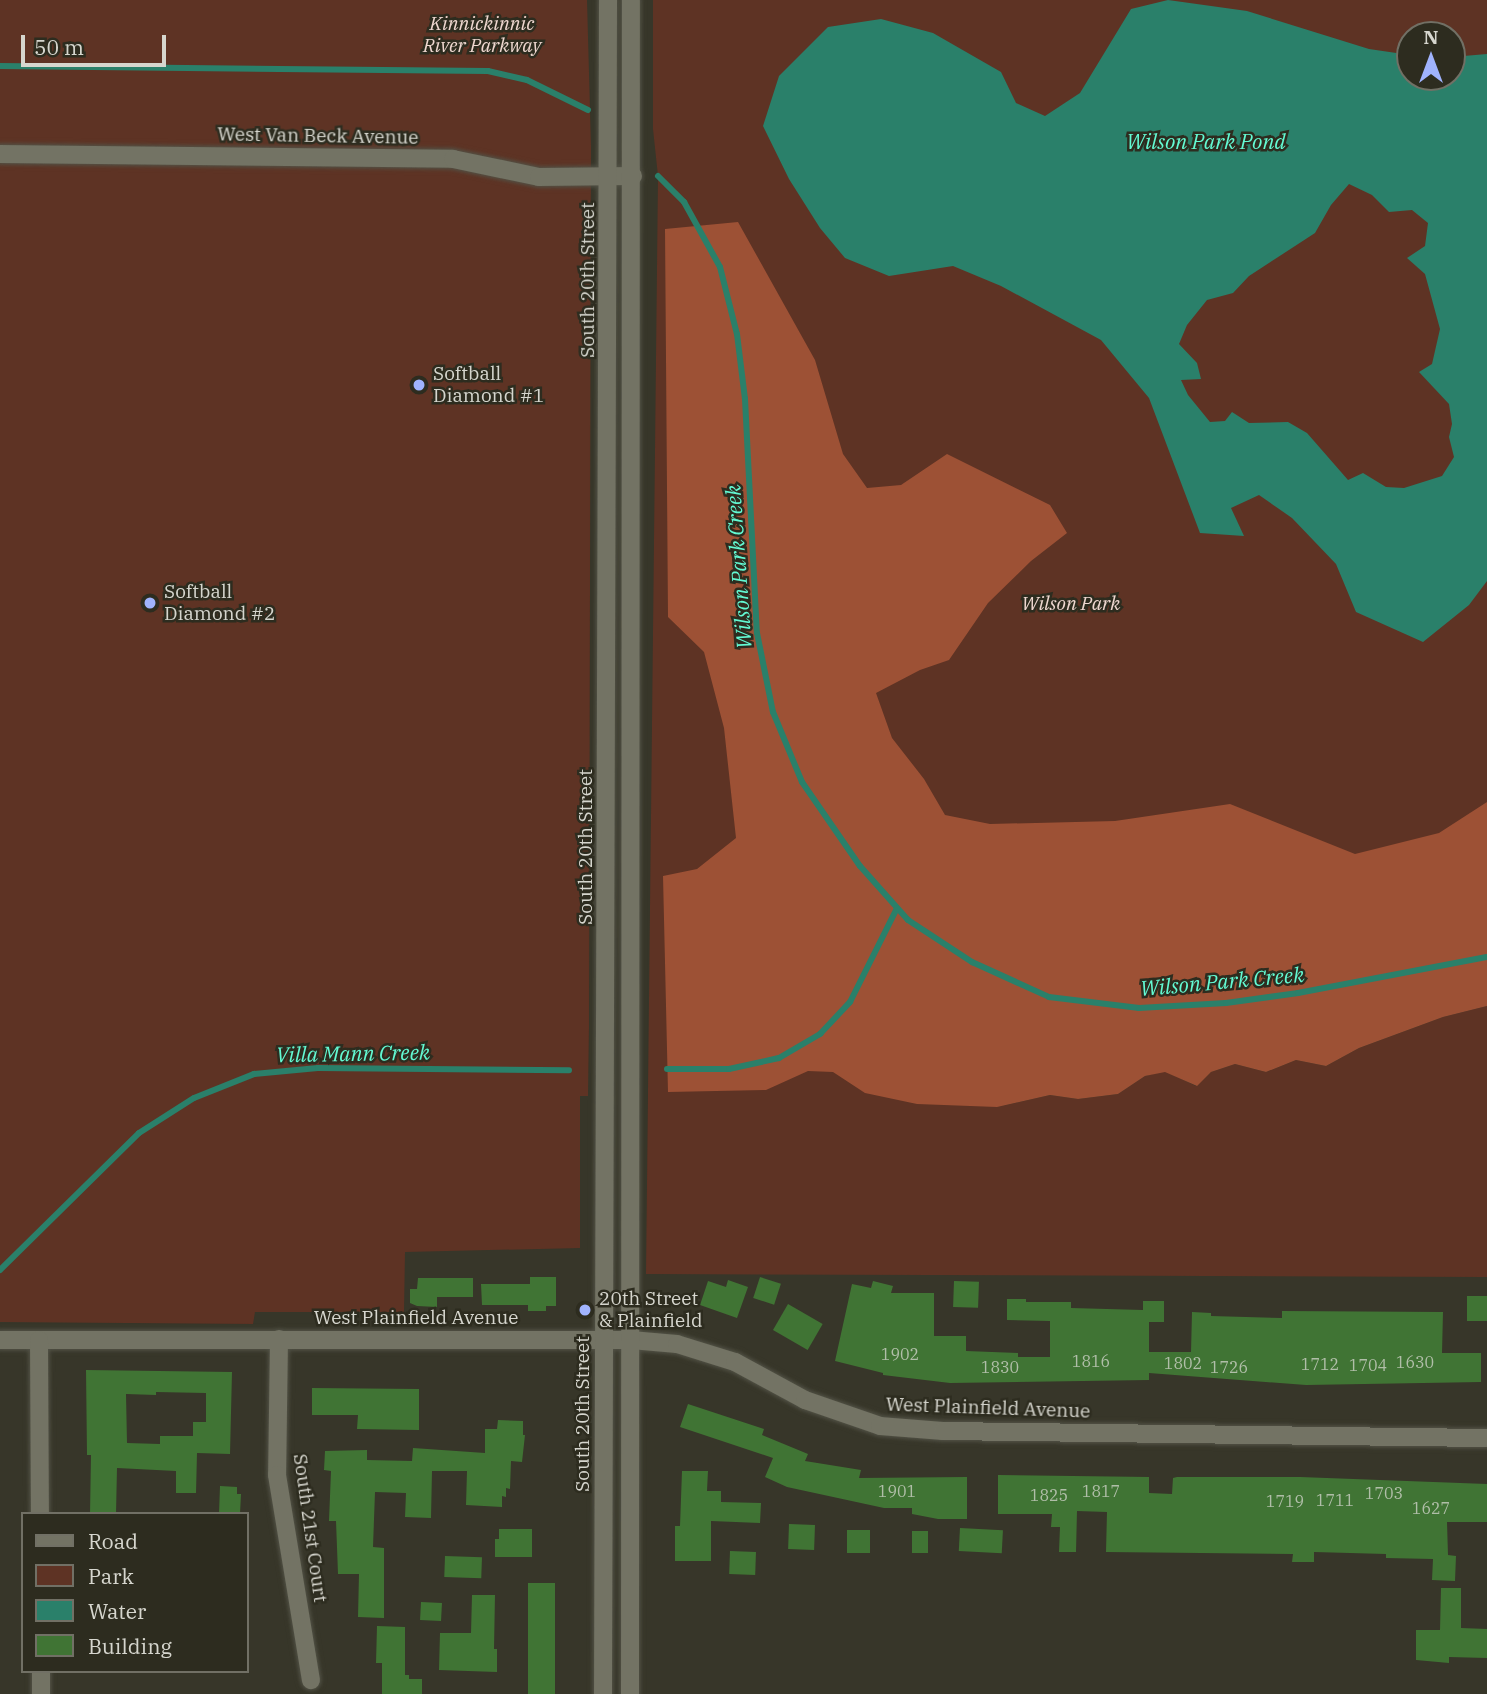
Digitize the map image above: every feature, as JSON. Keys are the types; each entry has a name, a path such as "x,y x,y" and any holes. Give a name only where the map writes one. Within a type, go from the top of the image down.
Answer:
{"street":[{"name":"South 20th Street","path":"603,1694 610,177 608,0"},
{"path":"630,1694 633,176 631,0"},
{"name":"West Van Beck Avenue","path":"0,154 453,159 539,177 633,176"},
{"name":"South 21st Court","path":"279,1339 277,1475 311,1681"},
{"name":"West Plainfield Avenue","path":"0,1340 631,1340 677,1344 735,1362 805,1400 880,1426 943,1432 1487,1438"},
{"path":"39,1340 40,1512"},
{"path":"41,1673 41,1694"}],"green space":[{"name":"Kinnickinnic River Parkway","path":"0,0 587,0 591,146 589,1027 588,1096 580,1096 580,1248 405,1252 404,1312 255,1312 253,1324 0,1322"},
{"name":"Wilson Park","path":"653,0 1487,0 1487,996 1272,1037 997,1107 1050,1095 1078,1099 1118,1094 1145,1076 1165,1071 1196,1086 1211,1072 1235,1064 1266,1072 1296,1060 1326,1066 1359,1048 1443,1017 1487,1006 1487,1277 646,1274 658,176 653,129"}],"shaded area":[{"path":"738,222 815,360 843,454 867,488 901,485 947,454 1050,505 1067,533 1031,561 988,603 949,660 920,670 876,693 892,738 924,779 945,815 990,824 1115,821 1230,804 1355,854 1439,833 1487,802 1487,1006 1443,1017 1359,1048 1326,1066 1296,1060 1266,1072 1235,1064 1211,1072 1197,1086 1165,1072 1145,1076 1118,1094 1078,1099 1050,1095 997,1107 917,1104 865,1093 833,1072 808,1071 766,1090 668,1092 663,876 697,869 736,838 724,728 704,652 668,617 665,229"}],"water":[{"name":"Wilson Park Pond","path":"1168,0 1247,11 1369,49 1396,53 1396,91 1466,91 1466,56 1487,54 1487,581 1469,605 1423,642 1356,612 1336,564 1292,518 1259,495 1231,508 1244,536 1200,533 1149,398 1101,340 1001,286 953,266 889,276 845,258 820,228 789,179 763,126 779,76 828,27 881,19 933,33 1001,72 1016,103 1045,116 1080,93 1131,9","holes":["1349,184 1372,195 1389,212 1412,210 1428,223 1425,246 1407,258 1425,274 1440,329 1432,364 1419,372 1449,404 1452,424 1449,437 1454,457 1442,476 1404,488 1386,487 1363,473 1348,480 1307,433 1288,422 1249,423 1232,412 1225,421 1210,422 1188,395 1181,380 1201,379 1197,363 1179,344 1187,325 1207,300 1233,293 1249,276 1315,233 1331,205"]}],"building":[{"path":"530,1277 556,1277 556,1306 546,1306 546,1311 528,1311 528,1305 482,1305 481,1284 530,1284"},
{"path":"760,1277 781,1284 774,1305 753,1298"},
{"path":"418,1278 473,1278 473,1297 437,1297 437,1307 417,1306 410,1303 410,1289 417,1289"},
{"path":"728,1280 748,1287 737,1318 700,1305 708,1281 726,1287"},
{"path":"873,1281 893,1286 891,1293 934,1293 934,1336 966,1336 966,1351 1018,1353 1018,1357 1050,1357 1050,1321 1007,1320 1007,1299 1026,1299 1026,1302 1071,1302 1071,1308 1143,1310 1143,1301 1164,1301 1164,1322 1149,1322 1149,1352 1191,1352 1192,1312 1211,1313 1211,1316 1282,1318 1282,1311 1443,1312 1442,1353 1481,1353 1481,1382 1306,1385 1149,1373 1149,1380 950,1383 883,1375 835,1361 852,1284 871,1288"},
{"path":"954,1281 979,1282 978,1308 953,1307"},
{"path":"1467,1296 1487,1296 1487,1321 1467,1321"},
{"path":"788,1304 823,1324 808,1350 773,1330"},
{"path":"86,1370 232,1372 230,1454 197,1453 196,1493 176,1493 176,1471 117,1468 116,1512 90,1512 91,1455 87,1455","holes":["206,1393 206,1422 193,1422 193,1436 160,1436 160,1444 127,1443 126,1394"]},
{"path":"312,1388 419,1389 419,1430 357,1429 358,1415 312,1415"},
{"path":"688,1404 764,1429 762,1435 808,1454 805,1461 861,1470 859,1478 967,1477 967,1519 938,1519 912,1514 912,1508 884,1508 787,1487 765,1477 773,1458 680,1427"},
{"path":"498,1420 523,1421 525,1435 522,1462 511,1461 510,1489 506,1488 506,1497 502,1496 502,1507 466,1505 467,1471 432,1471 431,1518 405,1517 406,1493 375,1492 373,1547 384,1548 384,1618 358,1617 359,1574 338,1574 336,1521 329,1521 331,1471 324,1470 325,1451 367,1450 367,1460 412,1461 413,1448 485,1453 485,1429 497,1429"},
{"path":"682,1471 708,1471 707,1491 721,1491 721,1502 761,1503 760,1523 711,1521 711,1561 675,1561 675,1526 680,1526"},
{"path":"998,1475 1149,1477 1149,1493 1172,1494 1173,1478 1177,1477 1300,1477 1487,1484 1487,1522 1447,1522 1448,1555 1456,1556 1455,1581 1432,1580 1433,1559 1386,1558 1386,1554 1314,1552 1314,1562 1292,1562 1293,1554 1106,1552 1107,1512 1077,1511 1076,1552 1059,1552 1060,1527 1051,1527 1052,1514 998,1514"},
{"path":"220,1486 237,1487 237,1494 241,1494 240,1512 219,1512"},
{"path":"789,1524 815,1525 814,1550 788,1549"},
{"path":"960,1528 1003,1530 1002,1553 959,1551"},
{"path":"499,1529 532,1529 532,1557 495,1557 495,1539 499,1539"},
{"path":"847,1530 870,1530 870,1553 847,1553"},
{"path":"912,1531 928,1531 928,1553 912,1553"},
{"path":"730,1551 756,1552 755,1575 729,1574"},
{"path":"445,1556 482,1557 481,1578 444,1577"},
{"path":"528,1583 555,1583 555,1694 528,1694"},
{"path":"1441,1588 1461,1588 1461,1628 1487,1629 1487,1658 1449,1657 1449,1663 1416,1660 1416,1630 1440,1630"},
{"path":"472,1595 495,1595 494,1649 497,1649 497,1672 439,1670 440,1633 471,1633"},
{"path":"421,1602 442,1603 441,1621 420,1620"},
{"path":"377,1626 405,1627 405,1675 409,1675 409,1679 422,1679 422,1694 382,1694 382,1663 376,1663"}],"waterway":[{"name":"Wilson Park Creek","path":"0,66 488,71 527,80 588,110"},
{"name":"Wilson Park Creek","path":"658,176 684,202 720,267 737,334 745,399 757,633 773,712 802,782 860,866 908,920 972,962 1049,997 1139,1008 1226,1003 1298,993 1487,957"},
{"path":"667,1069 729,1069 779,1058 820,1034 850,1002 897,908"},
{"name":"Villa Mann Creek","path":"0,1270 139,1133 194,1098 254,1074 318,1068 569,1070"}],"place":[{"name":"Softball Diamond #1","path":"419,385"},
{"name":"Softball Diamond #2","path":"150,603"},
{"name":"20th Street & Plainfield","path":"585,1310"}]}
